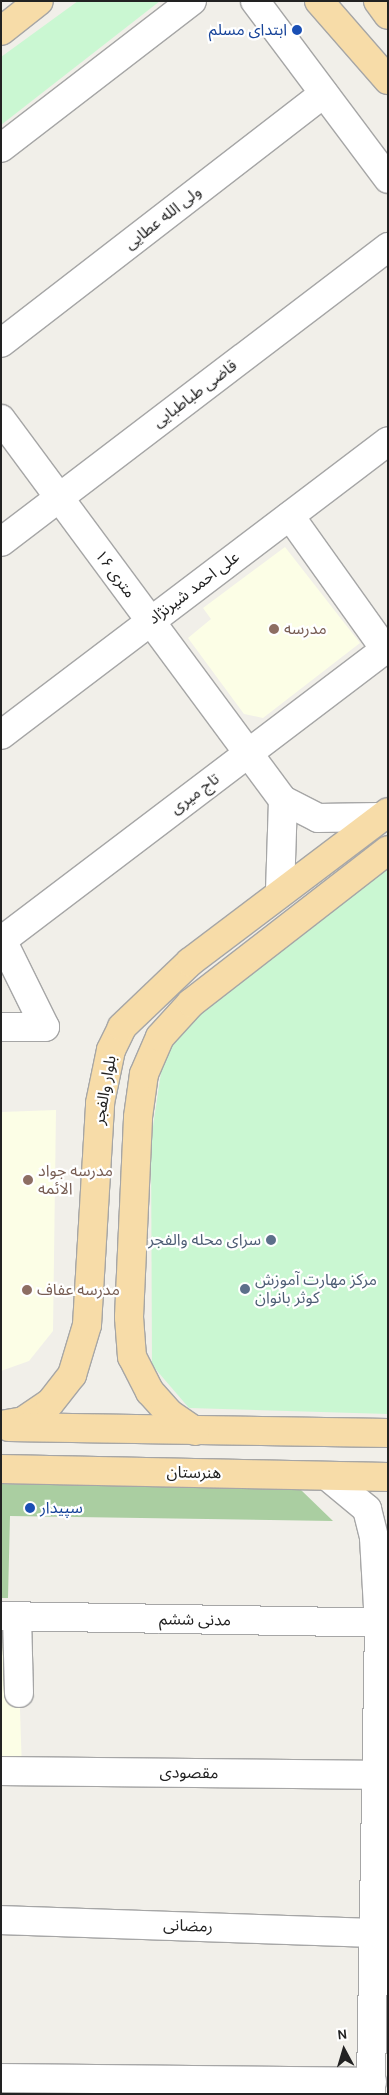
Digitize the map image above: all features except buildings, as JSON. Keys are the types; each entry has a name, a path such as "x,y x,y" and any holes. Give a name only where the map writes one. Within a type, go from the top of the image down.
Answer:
{"main road":[{"path":"1,30 39,1"},
{"path":"320,1 388,80"},
{"path":"378,1 388,15"},
{"name":"بلوار والفجر","path":"1,1426 23,1421 50,1403 75,1366 87,1325 100,1103 111,1050 122,1027 190,962 280,891 384,815"},
{"path":"195,1431 170,1414 150,1392 132,1357 129,1317 138,1117 144,1074 160,1037 191,1002 388,850"},
{"path":"1,1426 388,1433"},
{"name":"هنرستان","path":"1,1469 388,1478"}],"street":[{"path":"1,148 192,1"},
{"path":"255,1 388,179"},
{"name":"ولی الله عطایی","path":"1,343 324,93"},
{"name":"قاضی طباطبایی","path":"1,542 388,247"},
{"name":"۱۶ متری","path":"1,420 283,800"},
{"name":"علی احمد شیرنژاد","path":"1,735 388,441"},
{"path":"290,516 386,648"},
{"name":"تاج میری","path":"2,941 386,648"},
{"path":"280,891 283,800 318,818 384,815"},
{"path":"1,1027 45,1026 2,941"},
{"path":"1,2078 372,2088 380,1986 374,1933 382,1817 377,1775 384,1623 374,1538 367,1509 327,1476"},
{"path":"374,1538 388,1505"},
{"path":"9,1616 19,1693"},
{"name":"مدنی ششم","path":"9,1616 384,1623"},
{"name":"مقصودی","path":"1,1771 377,1775"},
{"name":"رمضانی","path":"1,1920 374,1933"}],"shaded area":[{"name":"مدرسه","path":"285,547 360,643 263,718 244,714 188,638 211,619 203,608"},
{"path":"56,1110 53,1331 29,1361 1,1371 1,1112"},
{"path":"1,1616 17,1617 22,1771 1,1771"}],"green space":[{"path":"78,1 160,1 1,125 1,57"},
{"path":"388,869 388,1414 189,1408 152,1365 151,1140 164,1052 215,995"},
{"path":"1,1484 300,1489 333,1521 10,1516 8,1598 1,1598"}],"place":[{"name":"ابتدای مسلم","path":"297,30"},
{"name":"مدرسه","path":"274,629"},
{"name":"مدرسه جواد الائمه","path":"28,1180"},
{"name":"سرای محله والفجر","path":"271,1240"},
{"name":"مرکز مهارت آموزش کوثر بانوان","path":"245,1289"},
{"name":"مدرسه عفاف","path":"27,1290"},
{"name":"سپیدار","path":"30,1508"}]}
